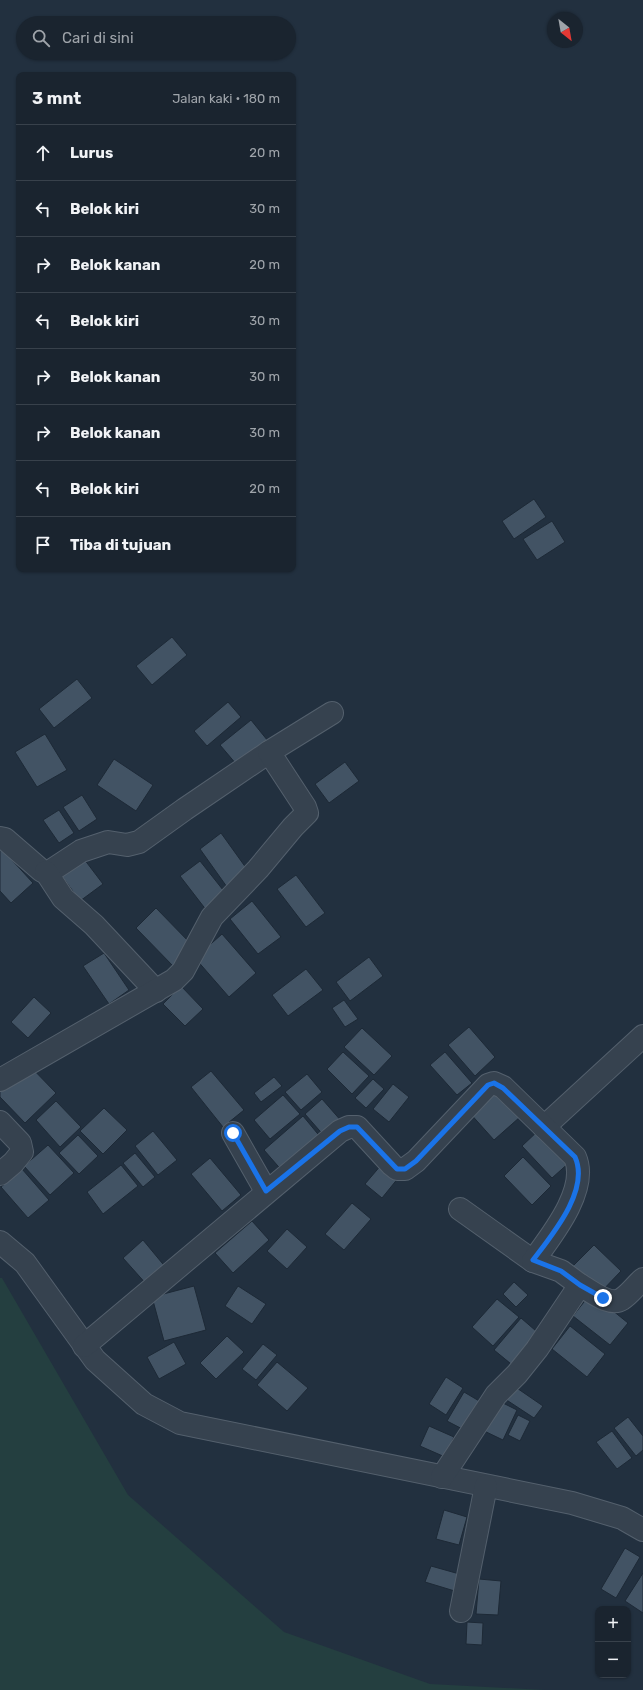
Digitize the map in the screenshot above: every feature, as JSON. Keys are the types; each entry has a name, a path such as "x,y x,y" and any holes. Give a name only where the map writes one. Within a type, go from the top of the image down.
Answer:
{"street":[{"path":"0,838 4,839 42,872 56,869 81,851 108,842 127,845 139,842 215,788 332,713"},
{"path":"0,1080 156,991 174,980 182,971 212,917 258,869 293,827 307,813 305,807 269,752"},
{"path":"46,872 62,898 94,925 156,991"},
{"path":"544,1127 643,1036"},
{"path":"84,1346 266,1191 340,1131 349,1127 357,1127 397,1169 405,1169 416,1161 488,1085 494,1083 503,1088 575,1157 579,1167 574,1198 556,1229 533,1260"},
{"path":"0,1122 20,1143 22,1152 13,1163 0,1174"},
{"path":"233,1133 266,1191"},
{"path":"460,1209 533,1260 561,1271 580,1285 603,1298 614,1302 622,1299 643,1279"},
{"path":"0,1242 25,1263 95,1360 144,1404 180,1423 572,1503 622,1518 643,1530"},
{"path":"442,1477 496,1396 517,1374 537,1349 580,1285"},
{"path":"461,1611 486,1486"}],"green space":[{"path":"0,1278 2,1278 128,1495 284,1632 430,1684 545,1690 0,1690"}],"building":[{"path":"534,499 546,517 514,539 502,521"},
{"path":"552,521 565,542 537,560 523,539"},
{"path":"172,637 187,655 152,685 136,666"},
{"path":"77,679 92,698 54,728 39,709"},
{"path":"228,702 241,717 207,746 194,731"},
{"path":"251,720 268,741 237,765 220,745"},
{"path":"45,734 67,770 37,787 15,752"},
{"path":"114,759 153,785 136,811 97,785"},
{"path":"345,762 359,781 329,803 315,784"},
{"path":"82,795 97,819 79,831 63,807"},
{"path":"59,810 74,833 59,843 43,820"},
{"path":"221,833 249,872 227,887 200,849"},
{"path":"0,847 33,883 11,903 0,891"},
{"path":"81,855 103,884 80,901 59,872"},
{"path":"200,861 227,895 207,911 180,876"},
{"path":"296,875 325,913 306,927 277,889"},
{"path":"252,901 281,937 258,954 230,919"},
{"path":"156,908 193,946 173,966 136,928"},
{"path":"222,934 256,973 229,997 195,958"},
{"path":"104,953 129,990 109,1004 83,966"},
{"path":"369,957 383,976 350,1001 336,982"},
{"path":"306,969 323,990 288,1016 272,995"},
{"path":"181,986 203,1009 185,1026 163,1004"},
{"path":"34,997 51,1013 28,1038 11,1022"},
{"path":"344,1000 358,1019 345,1027 332,1008"},
{"path":"469,1027 495,1057 475,1076 448,1045"},
{"path":"362,1028 392,1056 374,1075 344,1047"},
{"path":"343,1052 369,1076 352,1094 327,1069"},
{"path":"445,1052 472,1083 457,1095 430,1065"},
{"path":"28,1064 56,1093 25,1123 0,1097 0,1091"},
{"path":"211,1071 244,1110 223,1127 191,1087"},
{"path":"307,1074 322,1092 301,1110 285,1092"},
{"path":"274,1077 282,1086 261,1102 254,1093"},
{"path":"373,1079 384,1089 366,1108 355,1098"},
{"path":"393,1084 409,1097 389,1122 373,1109"},
{"path":"494,1088 520,1117 494,1140 468,1111"},
{"path":"283,1095 300,1114 270,1139 254,1120"},
{"path":"322,1099 343,1123 326,1138 305,1114"},
{"path":"56,1101 81,1127 60,1147 36,1120"},
{"path":"104,1108 127,1130 103,1154 80,1131"},
{"path":"303,1116 322,1139 284,1173 264,1150"},
{"path":"540,1129 571,1161 552,1178 522,1146"},
{"path":"153,1131 177,1160 158,1175 135,1146"},
{"path":"78,1135 98,1156 79,1174 59,1153"},
{"path":"48,1145 74,1173 50,1195 24,1166"},
{"path":"135,1153 155,1177 143,1187 123,1163"},
{"path":"523,1157 551,1186 532,1205 504,1176"},
{"path":"210,1158 241,1195 222,1211 191,1174"},
{"path":"382,1164 399,1177 382,1198 365,1184"},
{"path":"121,1165 138,1186 103,1214 87,1192"},
{"path":"22,1169 49,1200 28,1218 1,1187"},
{"path":"352,1203 371,1219 344,1250 325,1234"},
{"path":"252,1221 269,1240 233,1273 215,1253"},
{"path":"287,1229 307,1247 287,1269 267,1251"},
{"path":"143,1240 167,1269 148,1286 123,1258"},
{"path":"594,1245 621,1271 600,1293 573,1266"},
{"path":"514,1282 528,1295 516,1307 503,1294"},
{"path":"194,1286 206,1330 164,1341 152,1297"},
{"path":"238,1286 266,1304 252,1324 225,1306"},
{"path":"591,1293 628,1323 610,1345 573,1316"},
{"path":"497,1299 519,1317 493,1346 472,1327"},
{"path":"521,1318 543,1337 516,1368 494,1350"},
{"path":"570,1326 605,1354 587,1377 552,1349"},
{"path":"227,1336 244,1352 216,1379 200,1363"},
{"path":"174,1342 186,1364 159,1379 147,1357"},
{"path":"263,1344 277,1355 256,1380 242,1369"},
{"path":"277,1362 308,1388 287,1411 257,1385"},
{"path":"446,1377 463,1388 446,1415 429,1404"},
{"path":"511,1384 543,1406 534,1418 502,1397"},
{"path":"464,1392 486,1405 470,1433 447,1421"},
{"path":"495,1399 517,1410 503,1440 480,1429"},
{"path":"518,1415 530,1421 520,1441 508,1435"},
{"path":"628,1417 643,1436 643,1450 636,1456 614,1428"},
{"path":"429,1426 454,1437 445,1457 420,1446"},
{"path":"612,1431 632,1458 617,1469 596,1442"},
{"path":"444,1510 467,1517 459,1545 436,1539"},
{"path":"625,1548 640,1557 616,1598 601,1589"},
{"path":"431,1566 463,1575 458,1592 425,1582"},
{"path":"643,1573 643,1613 625,1601"},
{"path":"479,1579 501,1581 498,1615 476,1614"},
{"path":"467,1622 483,1623 482,1645 466,1644"}],"route":[{"path":"233,1133 266,1191 340,1131 349,1127 357,1127 392,1165 397,1169 405,1169 416,1161 488,1085 494,1083 503,1088 575,1157 579,1167 574,1198 556,1229 533,1260 561,1271 580,1285 603,1298"}]}
